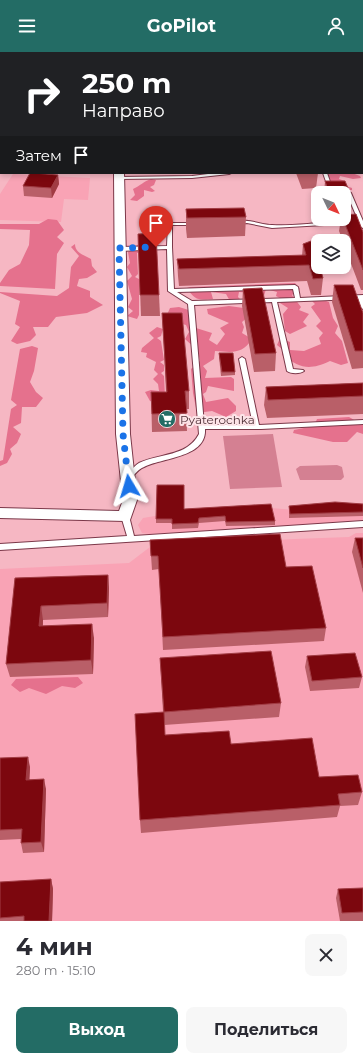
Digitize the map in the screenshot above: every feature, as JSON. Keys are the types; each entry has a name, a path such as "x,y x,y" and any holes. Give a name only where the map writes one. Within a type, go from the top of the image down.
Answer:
{"street":[{"path":"0,513 125,516 130,500 123,434 119,175"}],"lane":[{"path":"119,175 192,177 220,174"},
{"path":"325,174 330,186"},
{"path":"351,198 363,227"},
{"path":"351,216 363,210"},
{"path":"232,223 247,222 272,227 311,225"},
{"path":"171,291 169,247 170,224 201,223"},
{"path":"119,248 169,247"},
{"path":"171,291 295,287 298,299"},
{"path":"171,291 191,303 361,297 363,307"},
{"path":"274,300 290,371 301,371"},
{"path":"128,478 140,466 181,453 192,447 200,440 202,427 191,303"},
{"path":"242,359 256,426"},
{"path":"202,427 363,422"},
{"path":"125,516 131,538"},
{"path":"0,548 131,538 363,524"}],"shaded area":[{"path":"13,174 90,178 88,200 64,199 61,222 0,220 0,194"},
{"path":"327,174 355,174 361,178 353,179 340,176 339,179 345,181 343,185 346,186 333,185"},
{"path":"151,179 156,180 154,185 150,187 155,191 152,192 144,190 144,196 137,201 130,200 135,195 133,189"},
{"path":"48,219 57,220 64,230 57,237 64,243 57,254 55,289 0,286 0,283 9,270 20,264 29,245 30,230 0,229 0,224 39,224"},
{"path":"140,243 147,251 137,253 138,274 135,277 139,279 139,315 137,319 127,316 133,311 128,307 132,299 127,281 132,276 127,267 130,263 128,252"},
{"path":"75,244 78,252 91,259 92,266 97,272 87,278 79,279 77,286 90,291 90,297 103,305 87,313 56,317 48,327 33,327 36,335 30,341 17,344 11,341 20,327 15,324 20,301 0,292 57,296 69,288 71,267 79,256 71,247"},
{"path":"295,283 300,289 292,295 301,307 299,310 309,314 303,322 307,326 290,334 285,331 283,314 288,308 280,303 282,299 276,296 277,292 266,289 264,296 255,299 251,293 239,292 238,297 243,302 231,303 226,294 211,292 213,299 198,299 192,295 187,288 190,287"},
{"path":"320,299 329,302 333,318 338,326 335,333 342,341 348,363 341,365 330,361 316,366 305,367 294,363 282,355 282,349 277,345 280,338 290,342 290,350 304,351 321,344 319,338 323,333 316,326 321,321 311,307 315,304 312,301"},
{"path":"229,306 251,309 249,316 242,322 244,327 242,333 252,339 244,348 240,350 231,352 215,351 214,359 203,366 207,371 205,378 231,377 234,379 234,391 208,386 206,392 203,394 206,402 228,398 236,406 236,411 226,417 212,411 197,413 193,393 191,369 200,361 198,351 185,339 189,332 186,325 165,319 170,308 179,307 195,312 196,328 212,333 209,340 217,345 225,334 220,328 229,323 208,314 207,309"},
{"path":"157,327 163,329 161,336 157,338 161,341 164,360 160,362 164,365 164,371 161,373 164,376 165,397 158,403 150,401 145,392 151,390 159,391 158,384 153,379 158,374 154,370 156,362 146,357 147,353 141,352 142,348 154,338 149,333"},
{"path":"32,346 38,348 34,371 30,382 36,392 43,398 36,407 22,407 21,423 13,427 21,434 17,443 10,449 12,454 7,463 0,466 0,461 3,460 11,409 17,405 11,400 20,349"},
{"path":"349,417 363,425 363,434 357,432 347,442 333,442 293,433 294,430 314,426 317,419"},
{"path":"273,434 282,487 230,489 223,436"},
{"path":"337,465 342,467 344,477 341,480 300,480 296,469 300,466"},
{"path":"271,508 295,510 363,508 363,520 150,534 142,533 138,525 143,518 155,516"},
{"path":"356,533 363,533 363,921 0,921 0,569 129,563 150,547 349,537"},
{"path":"78,677 83,683 75,688 62,686 46,694 29,688 20,692 11,685 16,679"}],"building":[{"path":"29,174 58,175 51,188 23,186"},
{"path":"325,181 345,181 347,186 327,186"},
{"path":"244,208 246,217 187,218 186,209"},
{"path":"351,214 356,214 363,232 363,270 351,239 351,234 349,234 346,226 351,226"},
{"path":"156,233 159,295 140,295 138,234"},
{"path":"311,241 311,272 309,265 179,269 177,259 306,255 303,244"},
{"path":"312,274 322,274 323,278 313,279"},
{"path":"334,285 353,285 363,313 363,351 355,351"},
{"path":"262,288 276,353 255,354 243,289"},
{"path":"162,313 182,313 189,391 185,391 187,413 152,414 151,392 167,392"},
{"path":"219,353 233,353 235,372 222,372"},
{"path":"363,383 363,396 268,400 266,387"},
{"path":"157,485 184,485 184,509 271,504 275,521 226,522 225,516 199,518 198,523 172,524 172,519 156,519"},
{"path":"335,502 363,504 363,512 290,514 289,506"},
{"path":"280,534 286,567 312,566 326,628 163,637 158,556 151,556 150,540"},
{"path":"355,538 363,538 363,568"},
{"path":"108,575 107,603 41,606 39,626 92,624 91,660 6,664 15,578"},
{"path":"271,651 281,703 164,712 160,658"},
{"path":"355,653 362,677 312,681 307,656"},
{"path":"164,712 165,735 229,731 231,744 312,738 319,777 358,775 362,792 338,794 340,805 140,820 135,714"},
{"path":"28,757 26,780 44,779 41,842 21,843 22,829 0,830 0,758"},
{"path":"51,879 49,921 24,921 24,916 0,918 0,882"},
{"path":"363,888 363,912 342,913 338,889"}],"place":[{"name":"Pyaterochka","path":"167,419"}],"route":[{"path":"129,486 123,434 119,248 156,247"}]}
